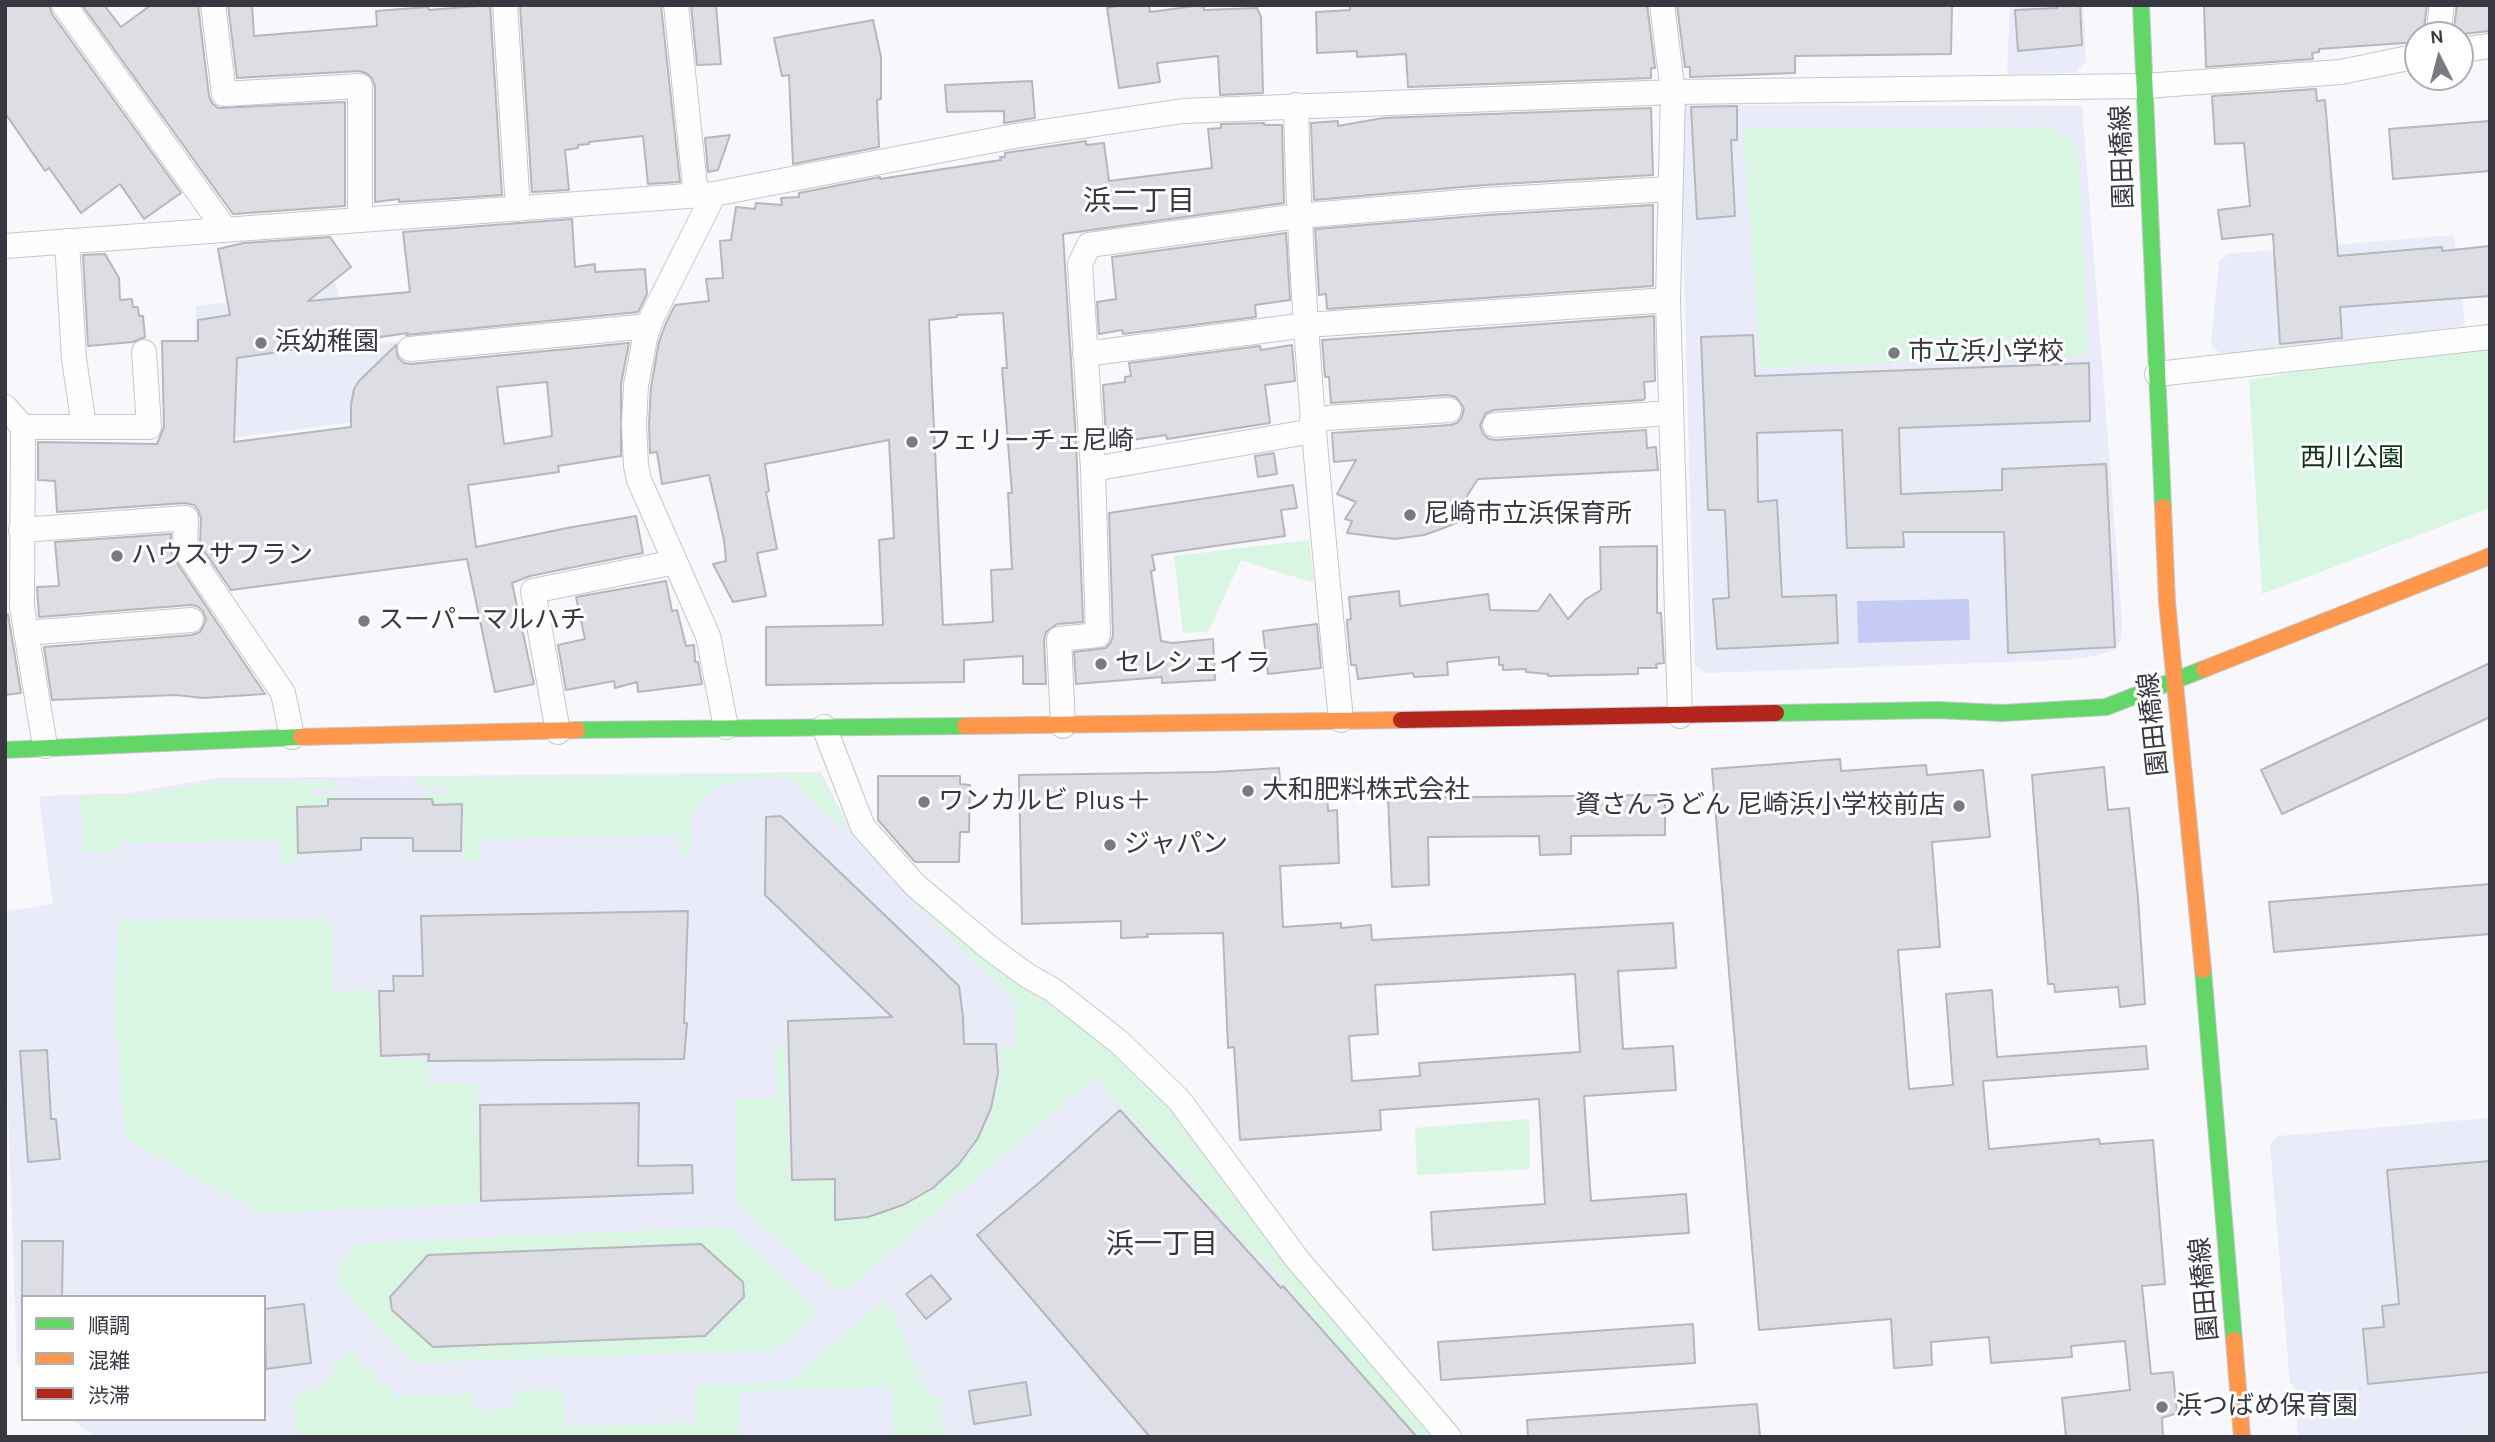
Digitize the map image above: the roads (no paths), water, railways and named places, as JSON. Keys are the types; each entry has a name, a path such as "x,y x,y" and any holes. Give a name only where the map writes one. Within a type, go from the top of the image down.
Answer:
{"street":[{"path":"64,5 225,229"},
{"path":"214,5 224,94 360,86 360,220"},
{"path":"505,5 518,209"},
{"path":"676,5 705,195 649,326 636,385 636,466 648,503 708,636 726,727"},
{"path":"1662,5 1673,92 1668,300 1680,716"},
{"name":"園田橋線","path":"2141,5 2167,602 2199,929 2242,1437"},
{"path":"5,246 705,195 1015,136 1183,111 1673,92 2145,86 2341,72 2404,59"},
{"path":"1297,106 1298,216 1313,425 1341,720"},
{"path":"1063,726 1059,639 1098,635 1093,469 1080,264 1090,246 1298,216 1486,200 1671,189"},
{"path":"67,242 74,359 85,426"},
{"path":"1086,354 1307,325 1668,300"},
{"path":"410,349 649,326"},
{"path":"2157,374 2490,337"},
{"path":"23,428 149,427 144,352"},
{"path":"5,407 23,428 22,607 45,746"},
{"path":"1093,469 1313,425 1449,410"},
{"path":"1495,425 1671,413"},
{"path":"21,530 186,518 185,549 283,693 292,737"},
{"path":"5,750 45,746 292,737 726,727 1063,726 1937,710 2002,713 2106,707 2490,556"},
{"path":"558,732 533,591 675,562"},
{"path":"26,632 191,620"},
{"path":"824,727 863,827 915,885 991,948 1028,976 1053,990 1119,1042 1179,1100 1297,1259 1449,1437"}],"water":[{"path":"1969,599 1970,640 1858,643 1857,601"}],"place":[{"name":"浜幼稚園","path":"261,343"},
{"name":"市立浜小学校","path":"1894,353"},
{"name":"フェリーチェ尼崎","path":"912,442"},
{"name":"尼崎市立浜保育所","path":"1410,515"},
{"name":"ハウスサフラン","path":"117,556"},
{"name":"スーパーマルハチ","path":"364,621"},
{"name":"セレシェイラ","path":"1101,664"},
{"name":"大和肥料株式会社","path":"1248,791"},
{"name":"ワンカルビ Plus＋","path":"924,802"},
{"name":"資さんうどん 尼崎浜小学校前店","path":"1959,806"},
{"name":"ジャパン","path":"1110,845"},
{"name":"浜つばめ保育園","path":"2162,1407"}],"district":[{"name":"浜二丁目","path":"1139,202"},
{"name":"浜一丁目","path":"1162,1245"}],"park label":[{"name":"西川公園","path":"2352,459"}]}
